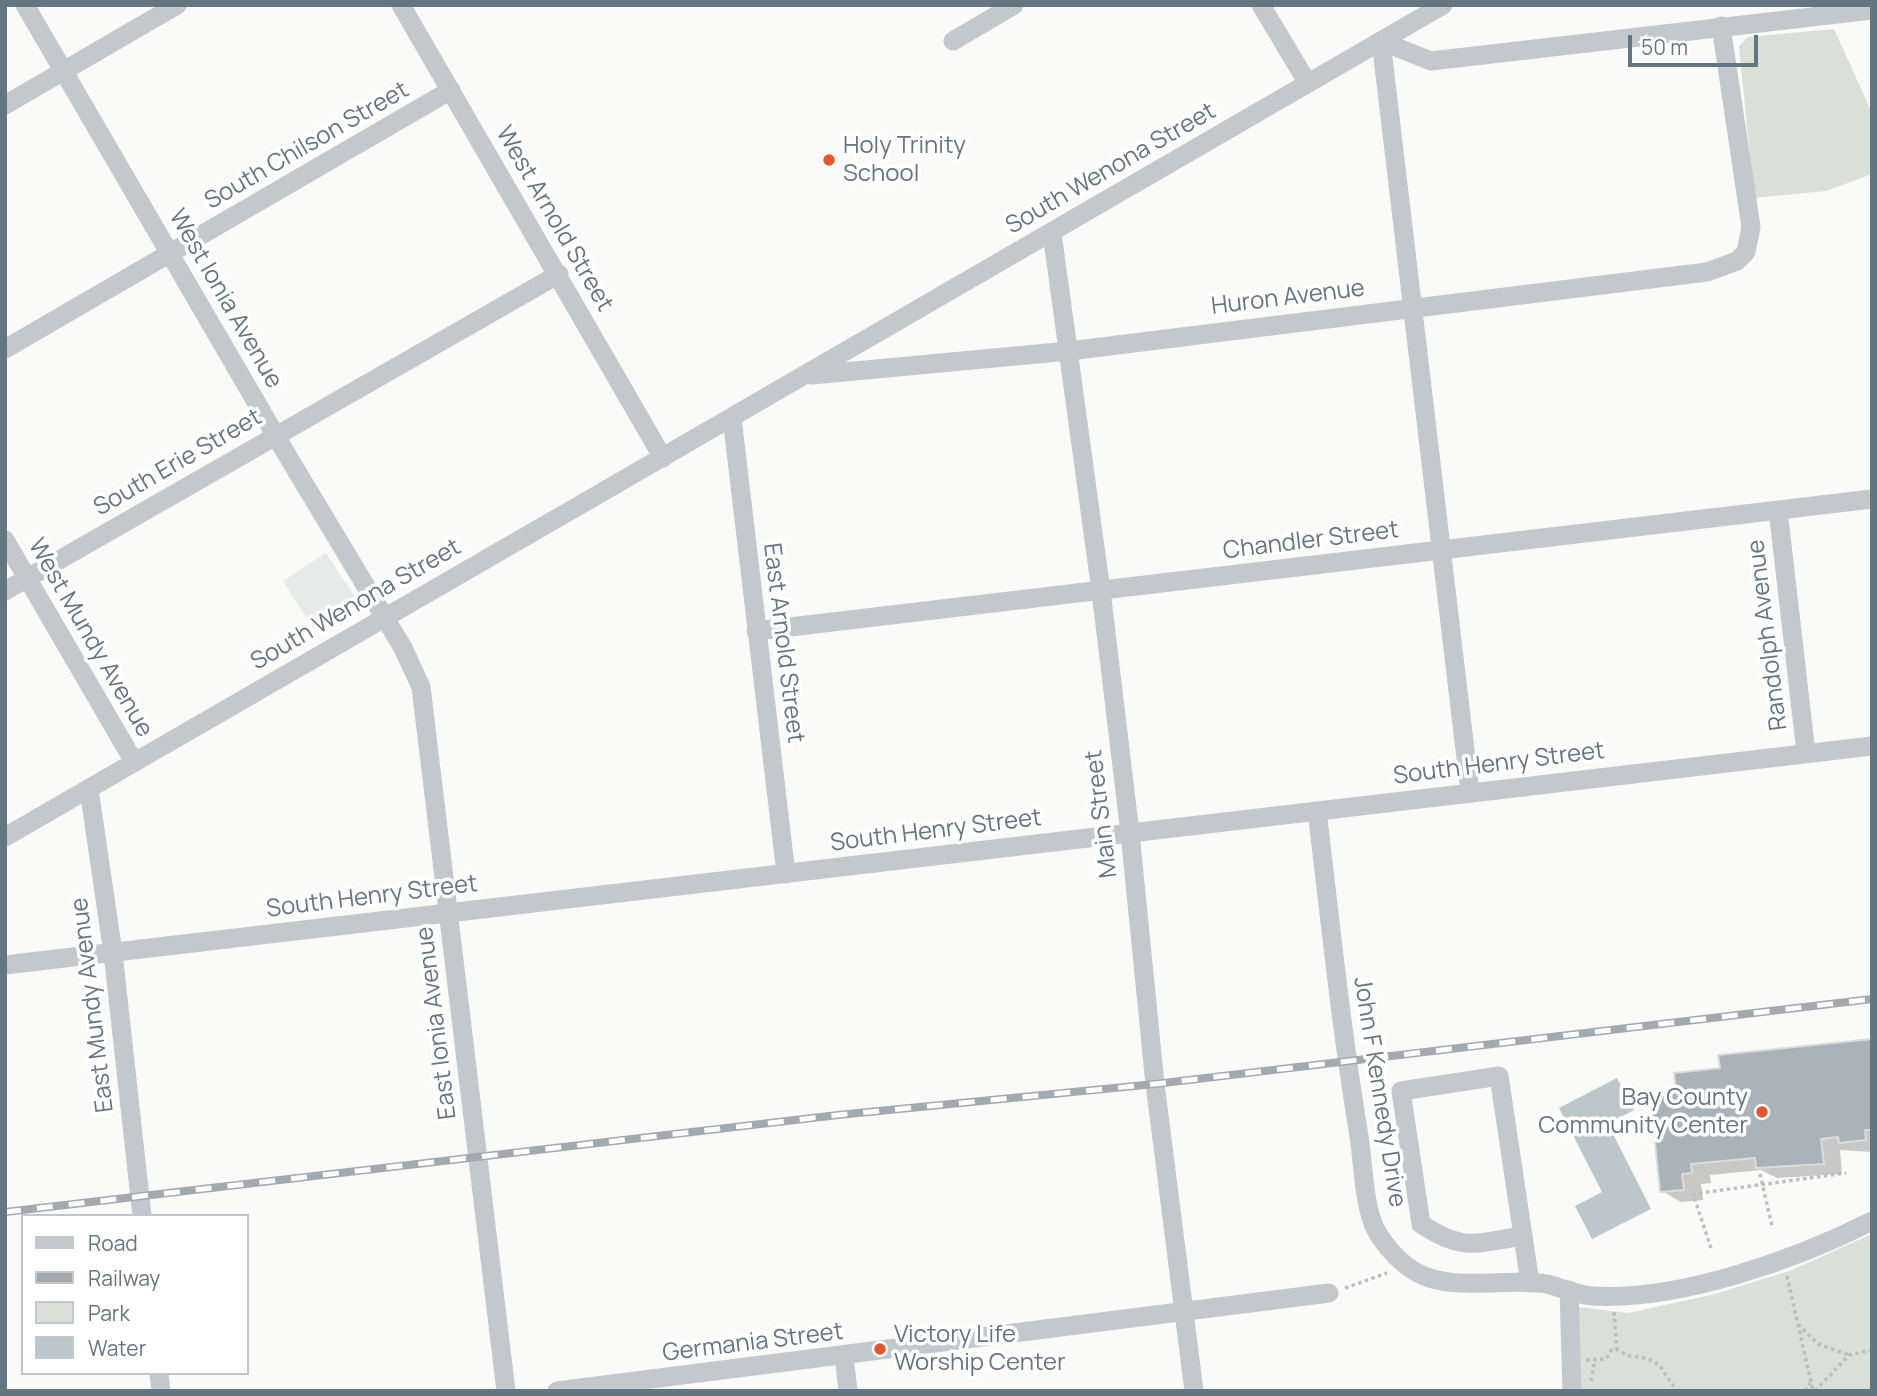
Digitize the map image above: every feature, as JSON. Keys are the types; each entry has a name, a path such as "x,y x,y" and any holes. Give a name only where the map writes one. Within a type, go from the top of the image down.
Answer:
{"street":[{"name":"West Ionia Avenue","path":"25,5 383,618"},
{"path":"5,105 177,5"},
{"name":"West Arnold Street","path":"401,5 663,458"},
{"path":"953,41 1014,5"},
{"path":"1261,5 1307,82"},
{"name":"South Wenona Street","path":"5,837 89,789 133,760 663,458 1443,5"},
{"path":"1470,792 1381,41 1431,61 1872,10"},
{"name":"Huron Avenue","path":"804,376 1069,351 1707,272 1737,261 1746,252 1751,227 1721,26"},
{"name":"South Chilson Street","path":"5,349 451,90"},
{"name":"Main Street","path":"1052,233 1101,591 1130,833 1155,1084 1194,1391"},
{"name":"South Erie Street","path":"5,591 559,274"},
{"name":"East Arnold Street","path":"732,418 786,874"},
{"name":"Chandler Street","path":"756,631 1872,499"},
{"name":"Randolph Avenue","path":"1778,510 1806,753"},
{"name":"West Mundy Avenue","path":"5,540 133,760"},
{"name":"East Ionia Avenue","path":"383,618 403,648 421,687 506,1391"},
{"name":"South Henry Street","path":"5,965 1872,746"},
{"name":"East Mundy Avenue","path":"89,789 113,953 142,1214"},
{"name":"John F Kennedy Drive","path":"1317,811 1346,1059 1375,1229 1417,1273 1449,1281 1530,1283 1590,1296 1678,1290 1782,1258 1872,1221"},
{"path":"1523,1236 1462,1245 1443,1239 1420,1224 1401,1091 1499,1076 1523,1236 1530,1283"},
{"path":"1569,1290 1570,1361 1581,1389"},
{"name":"Germania Street","path":"557,1391 1329,1293"},
{"path":"844,1356 849,1391"}],"path":[{"path":"1711,1248 1693,1194 1846,1173"},
{"path":"1760,1174 1772,1226"},
{"path":"1329,1293 1388,1272 1404,1262"},
{"path":"1786,1274 1814,1391 1849,1354"},
{"path":"1613,1296 1617,1349"},
{"path":"1798,1324 1818,1344 1849,1354 1872,1350"},
{"path":"1570,1361 1606,1359 1612,1349 1617,1349 1628,1357 1651,1358 1661,1365 1678,1391"},
{"path":"1581,1389 1595,1360"},
{"path":"1805,1391 1810,1381"}],"shaded area":[{"path":"326,553 357,600 313,628 283,581"}],"green space":[{"path":"1834,29 1872,113 1872,174 1826,191 1754,198 1739,46 1748,37"},
{"path":"1872,1234 1872,1391 1567,1391 1562,1305 1628,1313 1715,1294 1792,1270"}],"water":[{"path":"1617,1078 1634,1110 1608,1124 1651,1209 1592,1239 1575,1206 1602,1192 1559,1108"}],"building":[{"name":"Bay County Community Center","path":"1872,1039 1872,1130 1865,1130 1866,1140 1839,1143 1838,1137 1821,1139 1824,1164 1756,1168 1755,1158 1691,1164 1692,1173 1682,1174 1684,1190 1660,1192 1650,1093 1676,1091 1674,1073 1720,1068 1718,1055"}],"railway":[{"path":"5,1212 838,1115 1155,1084 1872,999"}],"place":[{"name":"Holy Trinity School","path":"829,160"},
{"name":"Bay County Community Center","path":"1762,1112"},
{"name":"Victory Life Worship Center","path":"880,1349"}]}
